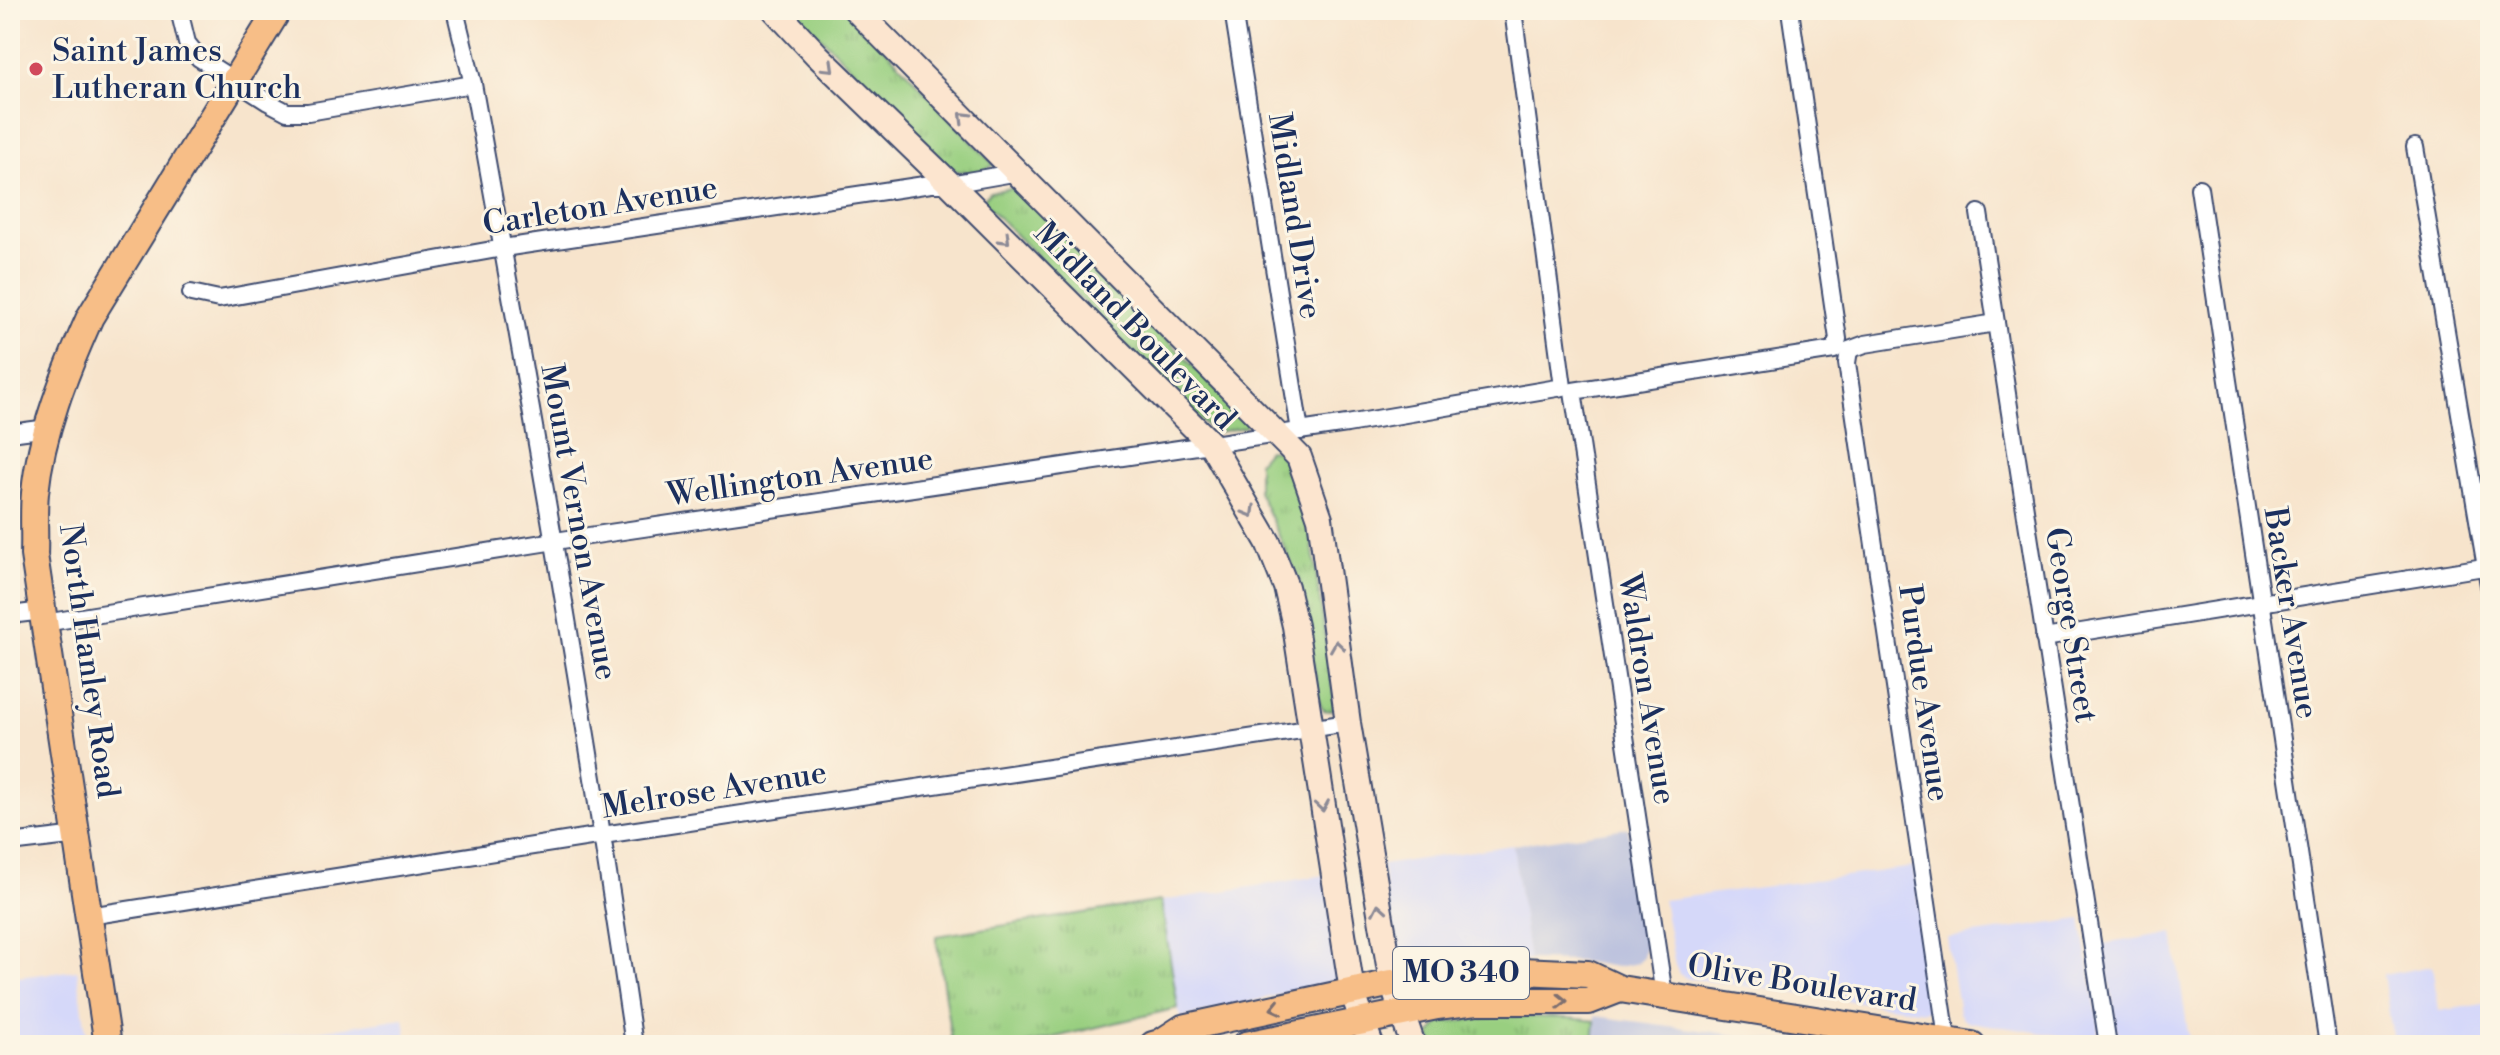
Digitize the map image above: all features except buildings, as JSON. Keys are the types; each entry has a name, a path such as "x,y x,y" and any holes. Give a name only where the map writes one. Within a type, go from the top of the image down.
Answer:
{"main road":[{"name":"North Hanley Road","path":"108,1045 34,555 35,492 48,428 69,365 90,317 278,10"},
{"name":"Midland Boulevard","path":"775,10 1211,444 1268,542 1286,587 1295,626 1352,991 1366,1033"},
{"name":"Midland Boulevard","path":"856,10 1289,432 1320,518 1348,723 1392,983 1413,1045"},
{"name":"Olive Boulevard","path":"1159,1044 1183,1028 1352,991 1460,973 1521,971 1588,974 1620,989 1956,1044"},
{"name":"Olive Boulevard","path":"1246,1045 1366,1033 1401,1013 1477,1001 1589,1001 1620,989"}],"street":[{"path":"179,10 187,43 193,52 233,81 287,112 308,112 473,84"},
{"name":"Mount Vernon Avenue","path":"455,10 473,84 555,541 634,1045"},
{"name":"Midland Drive","path":"1233,10 1289,432"},
{"name":"Waldron Avenue","path":"1513,10 1568,389 1664,995"},
{"name":"Purdue Avenue","path":"1790,10 1838,339 1847,363 1956,1044"},
{"path":"2415,147 2490,591"},
{"name":"Carleton Avenue","path":"191,293 219,299 503,248 1019,172"},
{"name":"Backer Avenue","path":"2199,188 2328,1045"},
{"name":"George Street","path":"1979,213 2108,1045"},
{"name":"Wellington Avenue","path":"10,615 44,617 1841,350 1996,323"},
{"path":"10,433 48,428"},
{"path":"2044,638 2488,566"},
{"name":"Melrose Avenue","path":"89,916 1348,723"},
{"path":"10,843 78,835"}],"shaded area":[{"path":"1628,828 1645,946 1643,957 1638,963 1617,967 1578,961 1529,960 1513,845"},
{"path":"1513,845 1529,960 1405,970 1398,967 1382,865"},
{"path":"1913,867 1935,1000 1933,1006 1924,1011 1686,978 1679,974 1675,965 1663,900"},
{"path":"1326,875 1342,980 1180,1018 1161,901"},
{"path":"2081,919 2099,1026 2097,1035 2088,1040 1970,1022 1963,1018 1959,1013 1947,938"},
{"path":"2173,933 2190,1045 2122,1043 2103,944"},
{"path":"2432,966 2439,1011 2490,1003 2490,1045 2394,1045 2383,975"},
{"path":"77,970 88,1045 10,1045 10,978"},
{"path":"1595,1016 1810,1045 1593,1045"},
{"path":"404,1018 408,1045 227,1045 324,1030"}],"green space":[{"path":"794,10 849,10 994,165 972,172 951,169"},
{"path":"1018,187 1248,422 1245,427 1219,432 1211,430 985,204 985,197 990,192"},
{"path":"1268,450 1278,451 1301,490 1309,522 1335,708 1330,711 1323,710 1320,704 1299,579 1258,491 1258,462"},
{"path":"1161,901 1178,1008 1022,1045 952,1045 936,936"},
{"path":"1505,1016 1595,1021 1593,1045 1433,1045 1430,1035 1439,1023"}],"place":[{"name":"Saint James Lutheran Church","path":"36,69"}]}
